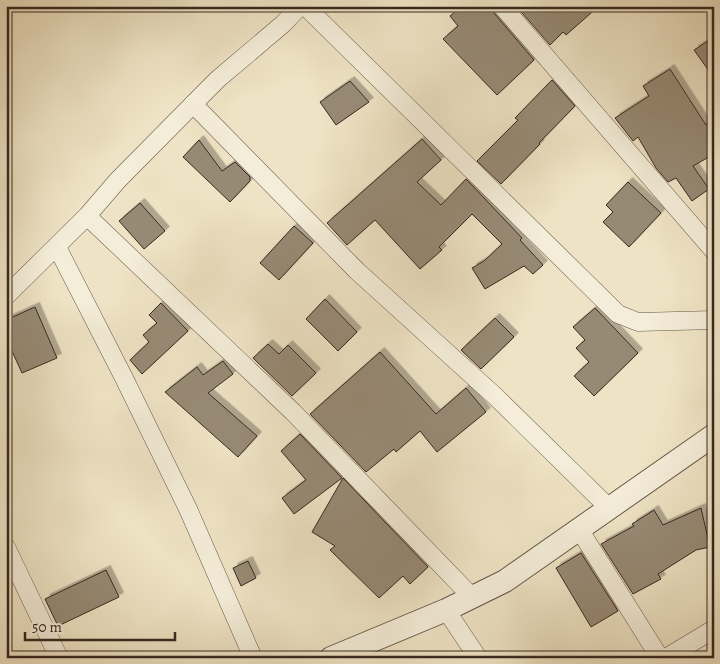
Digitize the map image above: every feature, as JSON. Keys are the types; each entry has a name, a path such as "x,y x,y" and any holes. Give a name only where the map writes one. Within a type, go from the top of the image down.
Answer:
{"street":[{"path":"6,296 88,216 118,180 218,79 283,24 300,6"},
{"path":"305,6 618,314 638,322 714,320"},
{"path":"502,6 714,251"},
{"path":"193,104 357,271 496,398 609,508"},
{"path":"88,216 293,412 473,598"},
{"path":"57,247 188,509 253,658"},
{"path":"331,658 446,610 505,581 714,435"},
{"path":"578,529 660,658"},
{"path":"6,547 59,658"},
{"path":"446,610 478,658"},
{"path":"666,658 714,628"}],"building":[{"path":"462,6 492,6 494,13 534,60 497,95 443,39 458,26 450,16"},
{"path":"516,6 599,6 566,35 563,32 550,45"},
{"path":"714,37 714,78 694,50"},
{"path":"670,69 706,125 714,120 714,154 693,166 709,189 692,201 676,178 668,182 656,168 638,137 633,141 615,118 649,96 643,86"},
{"path":"552,80 575,106 501,184 477,161 518,120 515,118"},
{"path":"350,81 369,102 336,125 320,102"},
{"path":"422,139 441,160 417,182 441,205 466,179 522,238 520,240 543,265 533,274 524,266 485,289 472,268 484,261 502,244 472,214 439,247 442,250 420,269 375,220 347,245 327,223"},
{"path":"199,140 222,171 235,162 250,177 250,181 230,202 183,157"},
{"path":"628,182 661,213 629,247 603,222 613,212 606,205"},
{"path":"140,203 165,231 144,249 119,221"},
{"path":"294,226 313,243 279,280 260,263"},
{"path":"325,299 357,332 338,351 306,319"},
{"path":"161,303 188,331 142,374 130,360 149,342 143,335 157,323 149,315"},
{"path":"35,307 57,358 22,373 6,338 6,320"},
{"path":"595,308 638,353 594,396 574,376 589,362 576,348 585,340 573,327"},
{"path":"495,318 514,337 481,369 461,350"},
{"path":"268,344 279,354 288,345 316,373 292,396 253,358"},
{"path":"380,352 436,414 466,388 486,412 437,452 420,431 396,452 394,449 366,472 310,414"},
{"path":"223,361 233,374 208,393 257,436 238,457 165,392 197,367 203,375"},
{"path":"300,434 342,478 294,514 282,498 306,480 281,451"},
{"path":"343,478 428,567 410,584 403,576 379,598 330,550 335,546 312,532"},
{"path":"701,508 710,547 696,550 658,574 661,579 633,594 601,544 634,526 632,524 654,510 663,525"},
{"path":"581,553 618,611 591,627 556,568"},
{"path":"248,561 256,578 241,586 233,568"},
{"path":"106,570 119,597 58,626 45,599"}]}
